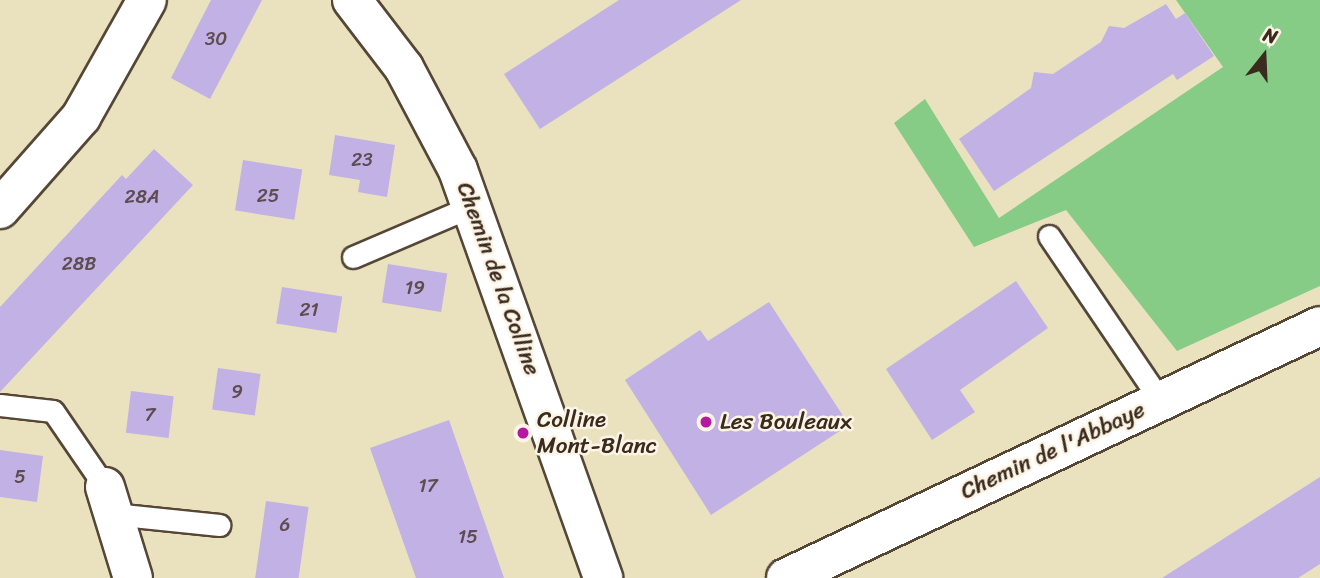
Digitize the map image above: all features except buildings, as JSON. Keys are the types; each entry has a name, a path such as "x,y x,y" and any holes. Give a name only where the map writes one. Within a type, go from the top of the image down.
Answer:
{"street":[{"path":"0,209 81,117 147,0"},
{"name":"Chemin de la Colline","path":"352,0 389,45 426,104 472,206 603,578"},
{"name":"Chemin de l'Abbaye","path":"786,578 1320,326"},
{"path":"109,500 133,578"}],"lane":[{"path":"352,257 472,206"},
{"path":"1049,236 1160,400"},
{"path":"0,405 53,411 109,500 219,525"}],"green space":[{"path":"1176,0 1320,0 1320,286 1177,351 1066,210 974,247 894,123 925,99 999,218 1223,67"}],"place":[{"name":"Les Bouleaux","path":"706,422"},
{"name":"Colline Mont-Blanc","path":"523,433"}]}
